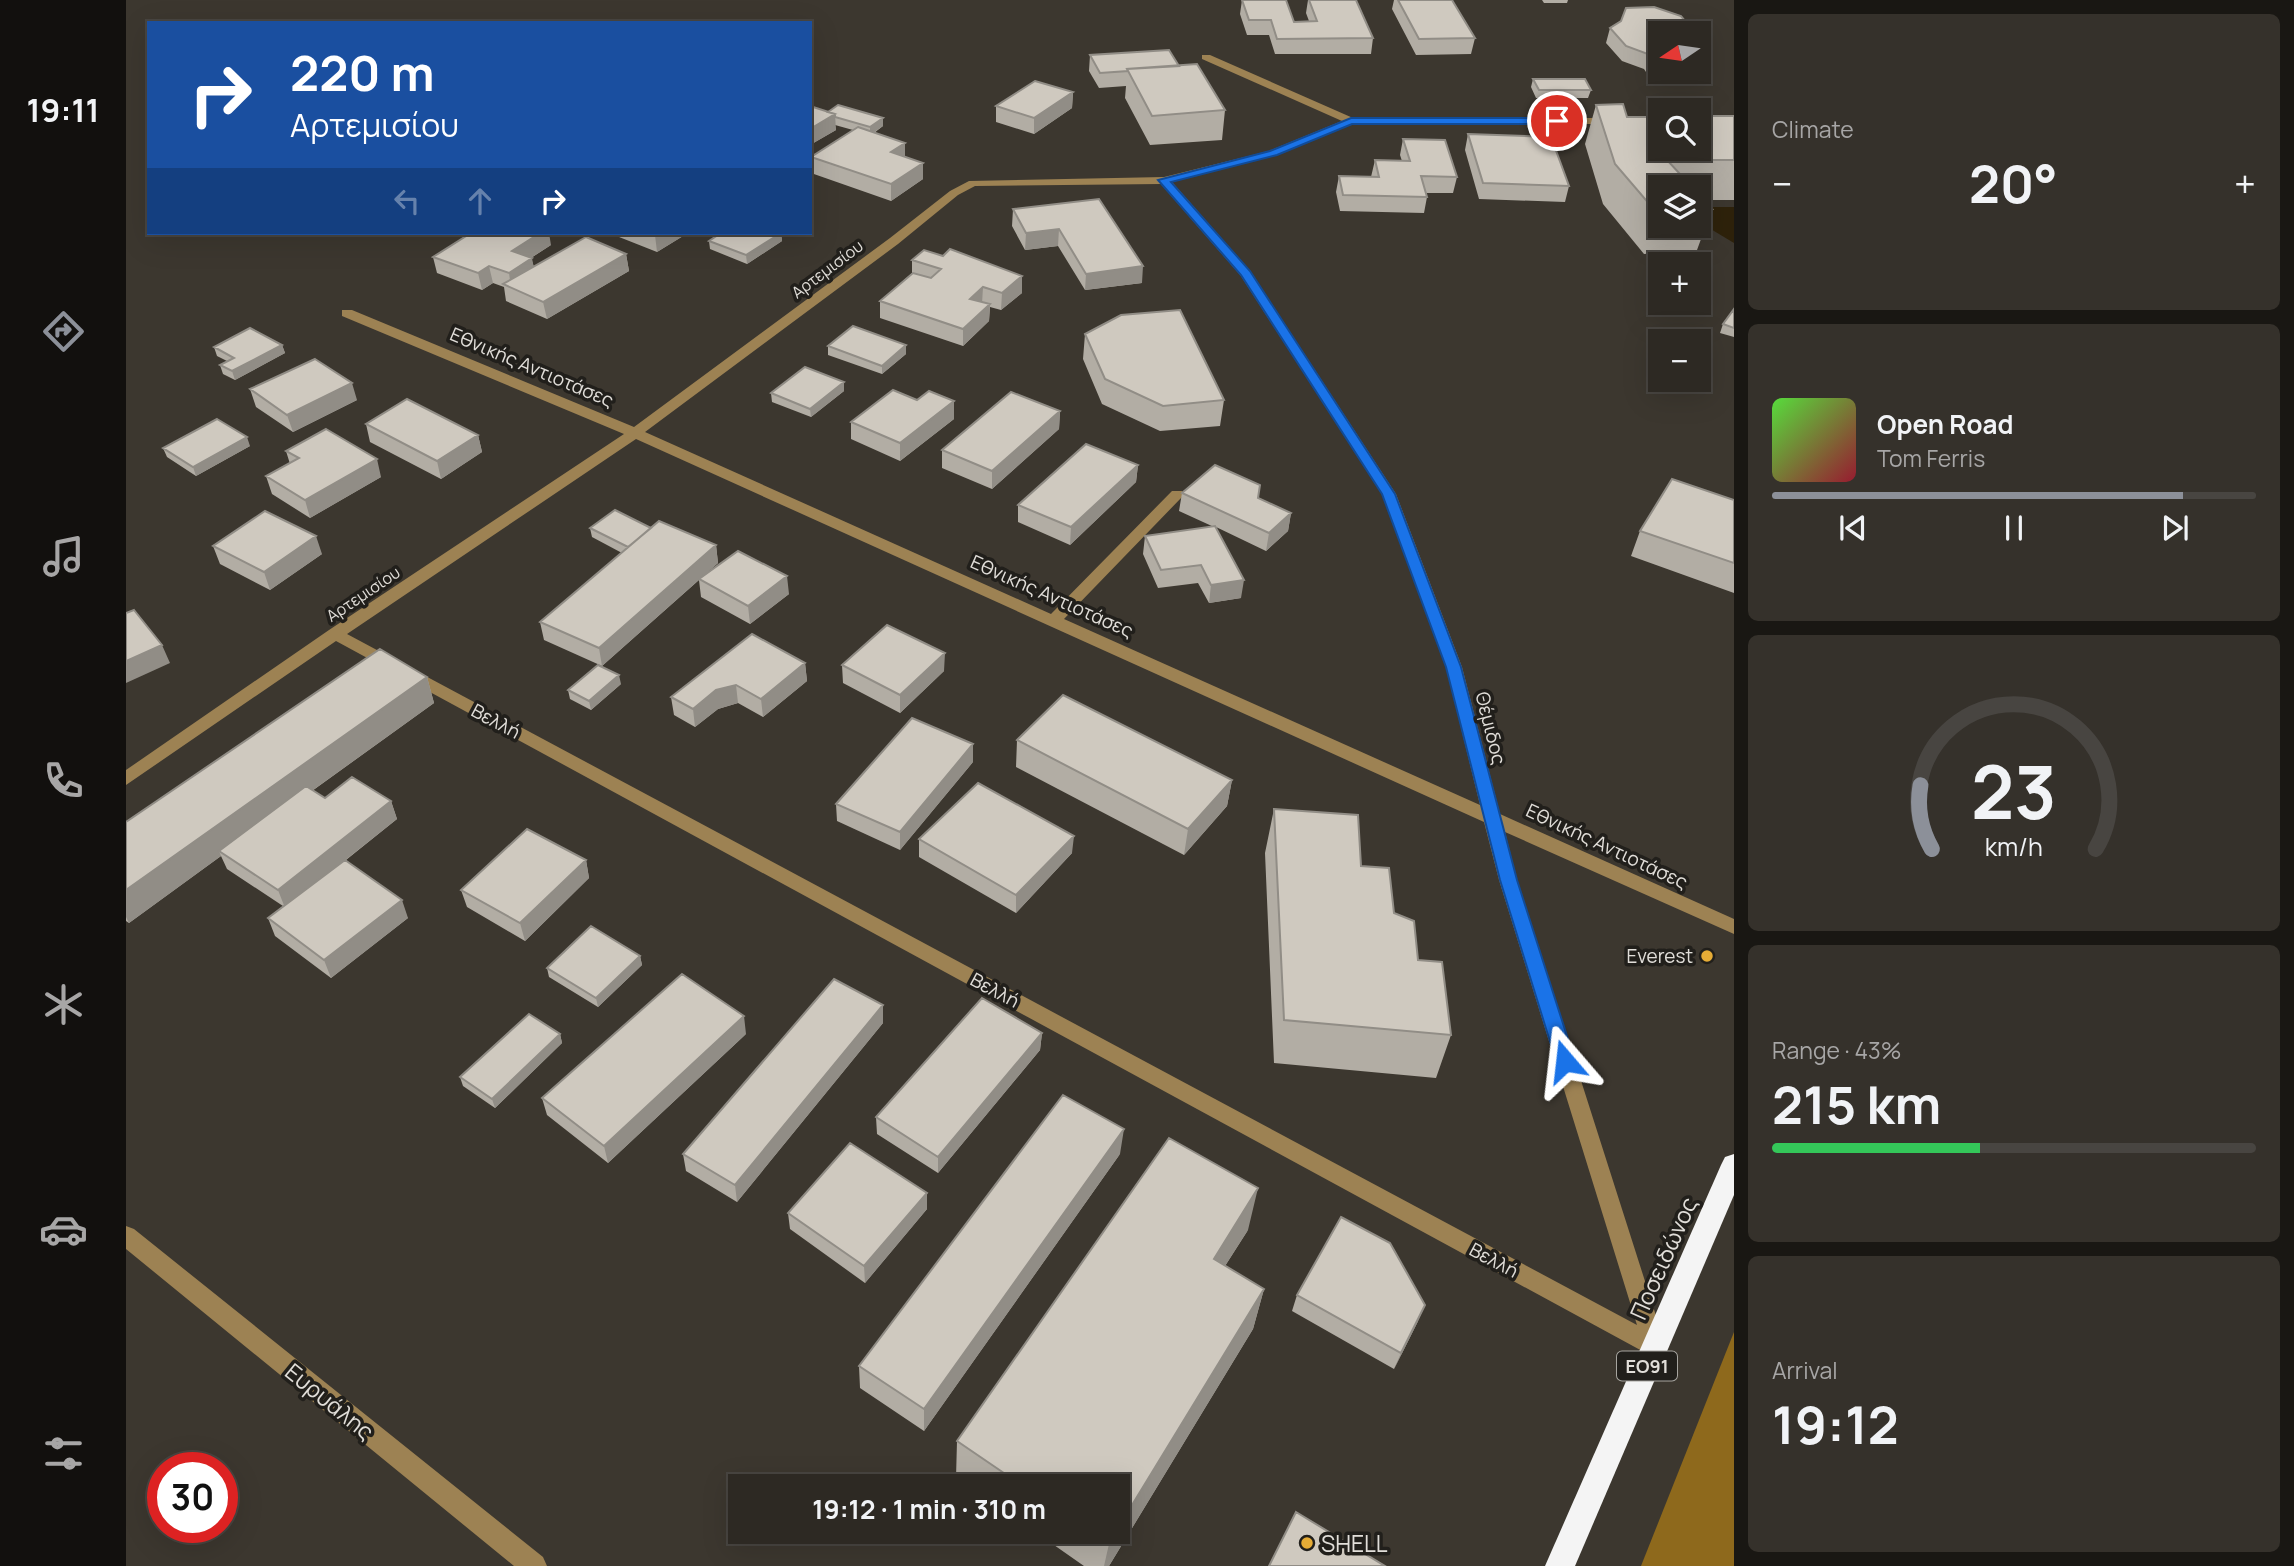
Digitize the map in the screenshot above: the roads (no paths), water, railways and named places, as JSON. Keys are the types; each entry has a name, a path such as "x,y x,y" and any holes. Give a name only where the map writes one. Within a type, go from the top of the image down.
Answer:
{"highway":[{"name":"Ποσειδώνος","path":"1560,1566 1734,1166"}],"street":[{"path":"1206,57 1351,121"},
{"name":"Αρτεμισίου","path":"126,779 335,634 635,433 894,241 954,193 973,183 1164,180 1273,153 1351,121 1648,121"},
{"name":"Θέμιδος","path":"1164,180 1246,274 1388,494 1454,667 1508,880 1655,1347"},
{"name":"Εθνικής Αντιοτάσες","path":"347,313 635,433 1734,928"},
{"path":"1054,620 1177,494"},
{"name":"Βελλή","path":"335,634 1655,1347"},
{"name":"Ευρυάλης","path":"126,1236 534,1566"}],"place":[{"name":"Everest","path":"1707,956"},
{"name":"SHELL","path":"1307,1543"}]}
